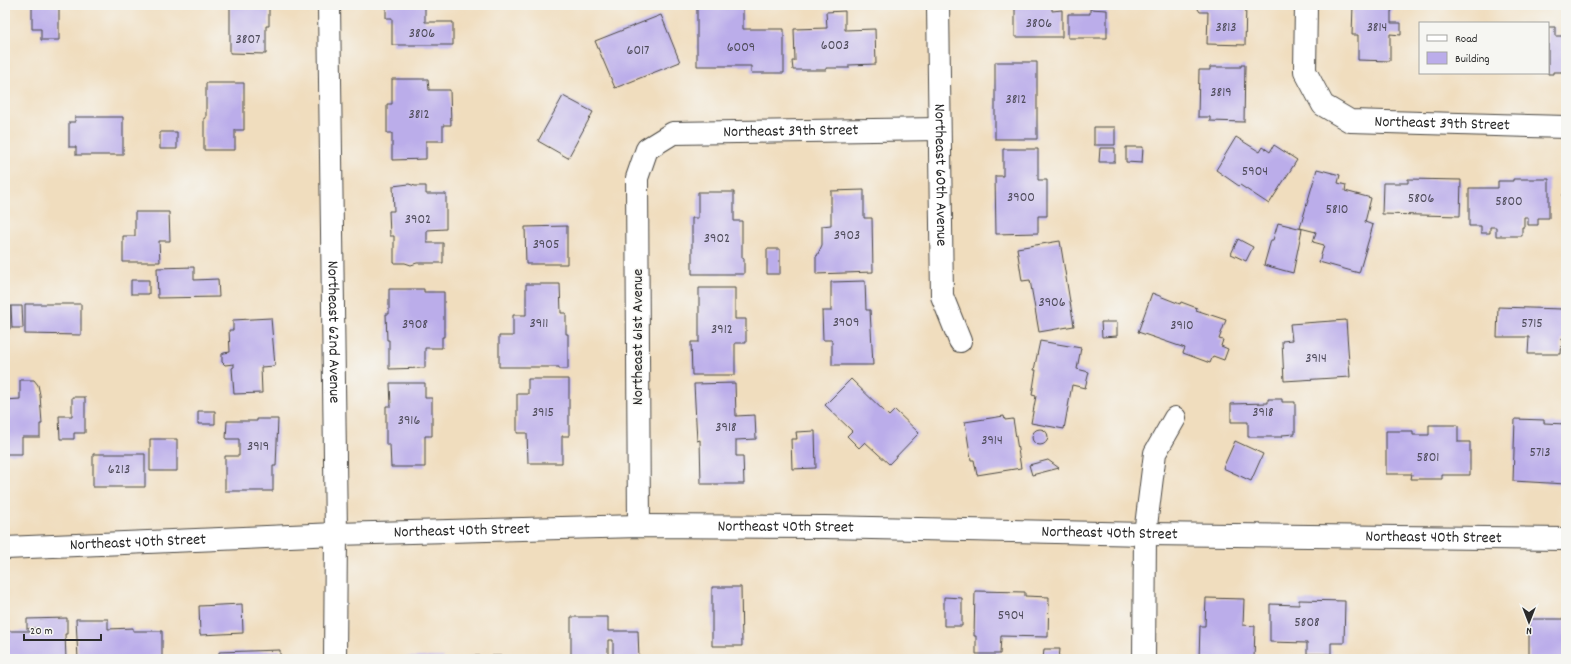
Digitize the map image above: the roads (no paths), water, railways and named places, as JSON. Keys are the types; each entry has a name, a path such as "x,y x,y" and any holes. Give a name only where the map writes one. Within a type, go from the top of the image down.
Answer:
{"street":[{"name":"Northeast 62nd Avenue","path":"329,5 336,534 335,659"},
{"name":"Northeast 60th Avenue","path":"938,5 942,296 960,341"},
{"name":"Northeast 39th Street","path":"1306,5 1306,71 1324,105 1350,120 1566,127"},
{"name":"Northeast 39th Street","path":"647,149 673,133 939,129"},
{"name":"Northeast 61st Avenue","path":"639,526 637,178 647,149"},
{"path":"1144,659 1145,534 1155,453 1175,418"},
{"name":"Northeast 40th Street","path":"5,548 336,534 639,526 825,527 1145,534 1566,539"}]}
